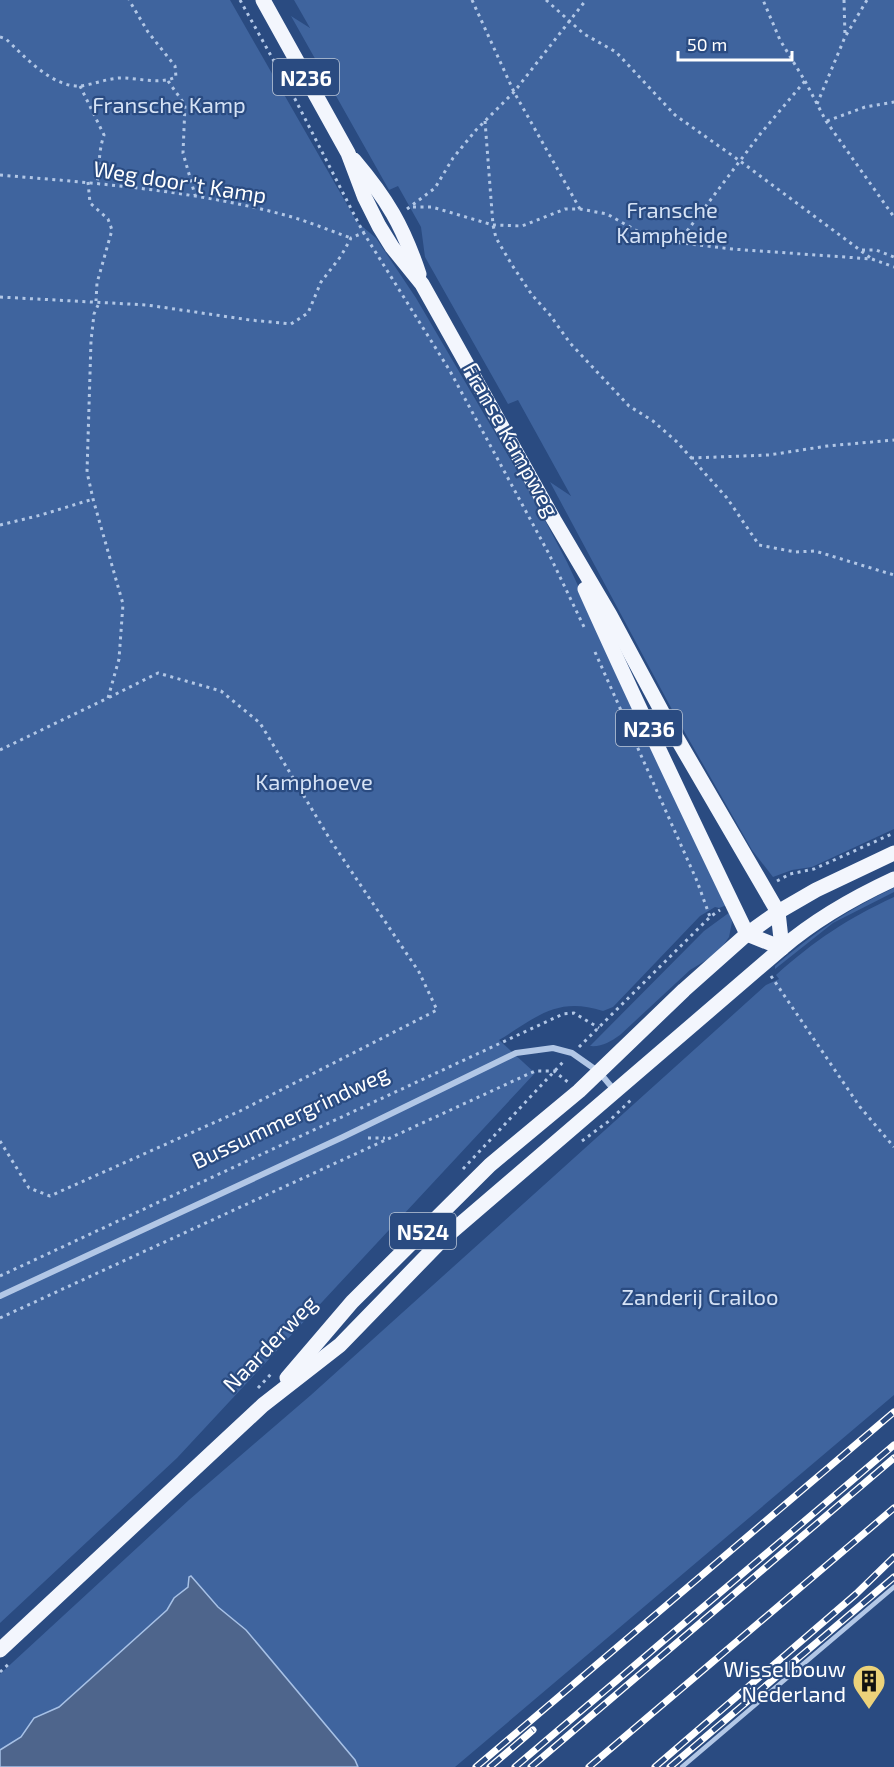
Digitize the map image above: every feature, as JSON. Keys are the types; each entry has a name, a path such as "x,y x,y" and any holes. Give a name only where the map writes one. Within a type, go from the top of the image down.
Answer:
{"main road":[{"name":"Franse Kampweg","path":"263,0 348,153 364,198 379,226 392,247 422,284 778,912 782,948"},
{"name":"Franse Kampweg","path":"554,520 637,706 747,934"},
{"path":"747,934 778,912 848,873 894,853"},
{"path":"747,934 782,948 804,929 834,909 894,879"},
{"name":"N524","path":"599,1072 684,990 747,934"},
{"name":"N524","path":"615,1092 782,948"},
{"name":"Naarderweg","path":"263,1405 352,1302 489,1164 599,1072"},
{"name":"Naarderweg","path":"0,1650 263,1405 340,1345 442,1240 615,1092"}],"street":[{"name":"Bussummergrindweg","path":"0,1296 343,1137 516,1053 553,1048 572,1053 599,1072 615,1092"}],"lane":[{"path":"682,1767 894,1587"}],"path":[{"path":"0,36 42,72 68,85 80,86 123,78 168,81 176,77 175,66 148,32 129,0"},
{"name":"Franse Kampweg","path":"240,0 295,99 363,232 456,381 549,554 587,634"},
{"path":"472,0 514,92 580,209"},
{"path":"546,0 584,34 616,52 675,115 872,259"},
{"path":"586,0 568,20 514,92 453,158 435,188 411,207 432,207 493,225 522,226 565,209 580,209 607,214 637,231 664,241 732,249 872,259 894,267"},
{"path":"764,0 780,40 826,122 894,217"},
{"path":"844,0 845,38"},
{"path":"816,105 845,38 867,0"},
{"path":"168,81 184,105 183,153 195,195"},
{"path":"678,243 761,133 805,81"},
{"path":"80,86 104,135 98,151 100,166 97,183"},
{"path":"826,122 865,107 894,102"},
{"path":"485,121 496,238 532,295 570,343 629,406 653,421 691,458 727,498 759,544 795,552 815,551 894,575"},
{"name":"Weg door 't Kamp","path":"0,175 88,182 195,195 283,215 351,238"},
{"path":"88,182 90,203 108,219 112,230 97,284 87,426 87,472 123,603 119,659 108,698"},
{"path":"0,297 147,305 291,324 308,313 321,282 341,256 351,238 363,232"},
{"path":"860,250 876,250 894,257"},
{"path":"691,458 769,455 826,446 894,441"},
{"path":"0,525 93,499"},
{"path":"592,644 697,881 710,917 732,904"},
{"path":"0,750 159,673 221,691 260,723 331,842 419,972 436,1010 240,1111 50,1196 29,1188 0,1141"},
{"path":"764,887 790,874 814,869 894,833"},
{"name":"Bussummergrindweg","path":"0,1276 563,1014 574,1013 598,1028 710,917"},
{"path":"762,964 860,1107 894,1147"},
{"path":"0,1318 535,1071 554,1071 459,1173"},
{"name":"Naarderweg","path":"253,1393 276,1369"}],"green space":[{"name":"Kamphoeve","path":"0,0 230,0 357,222 376,238 416,298 532,496 567,562 727,905 715,907 700,916 613,1007 603,1011 573,1006 548,1011 499,1040 535,1073 177,1458 0,1623"},
{"name":"Fransche Kampheide","path":"294,0 894,0 894,829 812,867 792,870 773,877 752,850 676,717 550,482 571,496 518,400 508,404 425,257 421,227 398,186 389,190 291,16 310,28"},
{"path":"894,888 894,892 833,923 775,969 775,966 789,954 832,922"},
{"name":"Zanderij Crailoo","path":"894,897 894,1395 455,1767 0,1767 0,1674 189,1500 311,1395 766,985 779,979 776,975 832,931"},
{"path":"730,912 732,922 729,937 718,953 690,970 620,1035 606,1044 590,1046 704,931"}],"shaded area":[{"path":"191,1576 218,1607 246,1630 355,1760 358,1767 0,1767 0,1750 21,1737 34,1718 59,1707 167,1610 174,1598 188,1587"}],"railway":[{"path":"476,1767 894,1412"},
{"path":"515,1767 894,1445"},
{"path":"531,1767 894,1458"},
{"path":"589,1767 894,1508"},
{"path":"655,1767 856,1594 894,1557"},
{"path":"670,1767 894,1577"},
{"path":"490,1767 533,1730"}],"place":[{"name":"Wisselbouw Nederland","path":"869,1710"}],"park label":[{"name":"Fransche Kamp","path":"169,104"}]}
